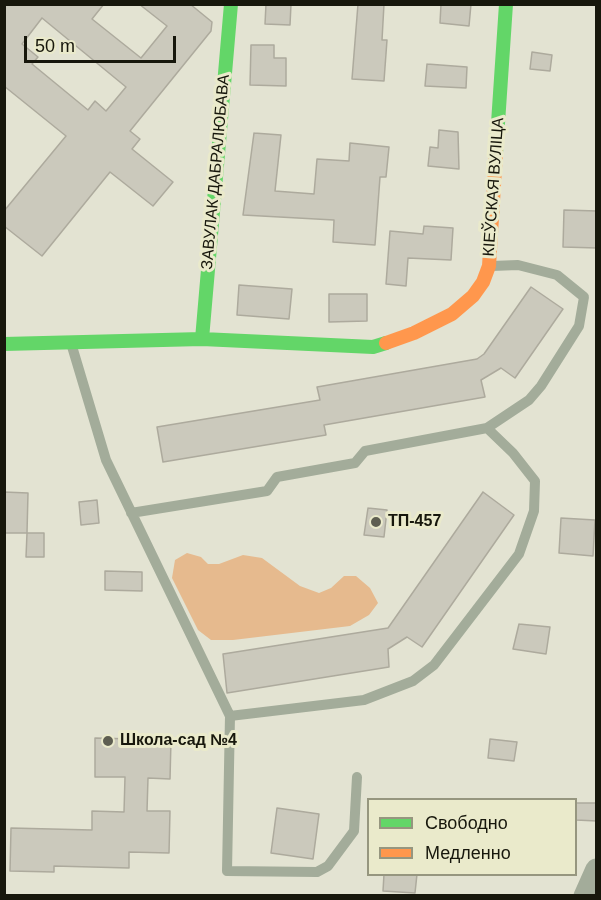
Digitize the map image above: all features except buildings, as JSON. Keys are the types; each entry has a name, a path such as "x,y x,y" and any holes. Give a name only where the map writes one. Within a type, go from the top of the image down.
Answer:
{"street":[{"name":"КІЕЎСКАЯ ВУЛІЦА","path":"4,344 202,339 373,347 414,333 453,314 473,296 483,282 489,266 506,4"},
{"name":"ЗАВУЛАК ДАБРАЛЮБАВА","path":"202,339 229,6"},
{"path":"584,896 597,869"}],"lane":[{"path":"131,513 267,491 277,477 355,463 365,452 487,428 529,400 541,386 579,326 584,297 556,276 518,265 489,266"},
{"path":"71,342 106,460 230,716 227,871 317,872 328,866 354,831 357,777"},
{"path":"230,716 364,700 413,681 434,665 519,554 534,511 535,481 513,453 487,428"}],"shaded area":[{"path":"187,553 201,557 208,564 219,564 243,555 262,558 300,586 319,593 331,588 344,576 356,576 370,588 378,603 369,615 350,626 233,640 211,640 198,630 172,578 175,560"}],"traffic: fast":[{"path":"202,339 231,4"},
{"path":"496,153 506,4"},
{"path":"4,344 202,339 373,347 386,343"}],"traffic: slow":[{"path":"386,343 414,333 452,314 473,296 483,282 489,266 496,153"}],"place":[{"name":"ТП-457","path":"376,522"},
{"name":"Школа-сад №4","path":"108,741"}]}
